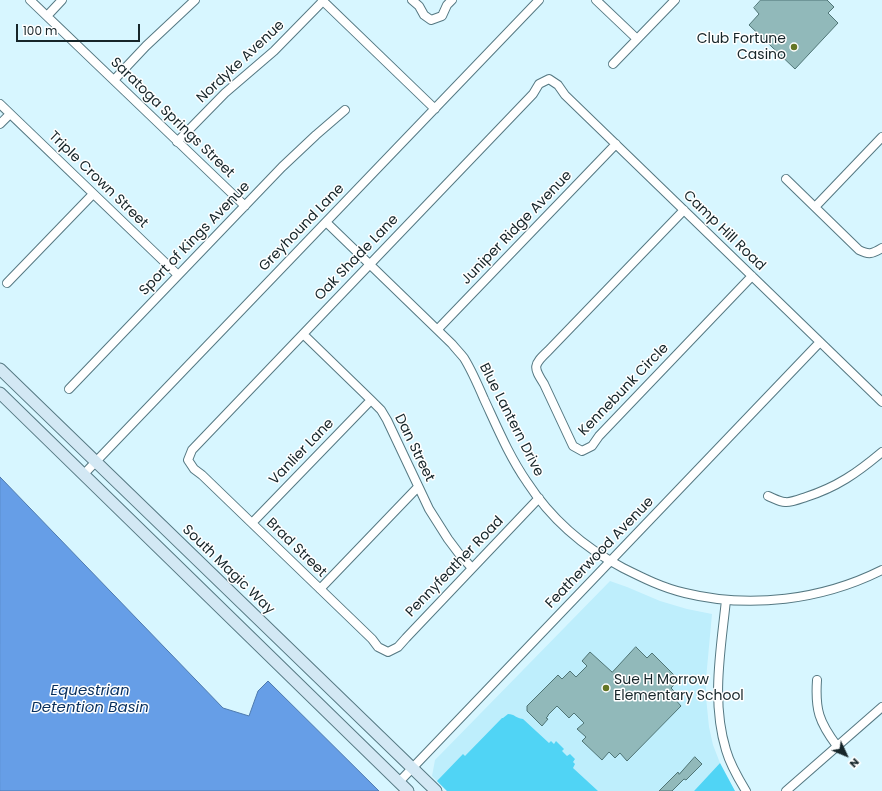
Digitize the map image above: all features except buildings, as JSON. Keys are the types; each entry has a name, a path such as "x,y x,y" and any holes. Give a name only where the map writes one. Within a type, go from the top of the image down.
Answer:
{"street":[{"name":"Saratoga Springs Street","path":"30,0 245,206"},
{"path":"47,16 62,0"},
{"path":"114,80 146,46 195,0"},
{"path":"323,0 435,109"},
{"name":"Nordyke Avenue","path":"177,142 225,93 274,51 323,0"},
{"path":"412,0 419,6 424,15 431,20 442,16 447,5 452,0"},
{"name":"Greyhound Lane","path":"84,474 539,0"},
{"path":"596,0 637,39"},
{"path":"613,64 675,0"},
{"name":"Camp Hill Road","path":"549,79 558,85 565,95 882,402"},
{"name":"Oak Shade Lane","path":"188,460 192,450 533,94 539,84 549,79"},
{"name":"Triple Crown Street","path":"0,104 178,275"},
{"name":"Sport of Kings Avenue","path":"69,389 282,167 345,110"},
{"path":"0,124 10,114"},
{"path":"815,207 882,137"},
{"name":"Juniper Ridge Avenue","path":"438,329 616,144"},
{"path":"786,179 859,250 870,254 882,248"},
{"path":"7,283 93,194"},
{"name":"Kennebunk Circle","path":"684,210 538,360 536,367 538,375 544,384 573,446 582,451 592,446 599,436 752,276"},
{"name":"Blue Lantern Drive","path":"326,222 438,329 464,358 510,453 528,484 554,517 571,533 610,561 647,580 678,591 706,597 743,601 762,601 799,597 824,592 846,585 882,570"},
{"name":"Dan Street","path":"303,334 381,410 429,509 448,539 472,568"},
{"name":"Featherwood Avenue","path":"399,782 820,342"},
{"name":"South Magic Way","path":"0,369 436,791"},
{"path":"0,393 408,791"},
{"name":"Vanlier Lane","path":"252,523 371,400"},
{"path":"768,496 784,502 817,494 848,479 882,452"},
{"name":"Brad Street","path":"188,460 194,469 372,639 378,647 388,652"},
{"path":"320,589 418,487"},
{"name":"Pennyfeather Road","path":"388,652 398,647 539,498"},
{"path":"726,600 717,693 718,716 726,751 732,766 746,791"},
{"path":"818,680 816,696 818,710 825,729 837,746"},
{"path":"786,791 882,707"}],"shaded area":[{"name":"Sue H Morrow Elementary School","path":"610,581 660,601 687,609 712,614 706,679 706,697 709,727 713,745 720,763 694,791 447,791 432,776 435,760"},
{"path":"508,714 523,719 549,743 551,741 554,744 556,741 564,749 562,751 567,756 570,754 575,759 573,762 575,764 573,768 598,791 447,791 437,781 463,754 465,756 502,718"},
{"path":"720,763 735,791 694,791"}],"water":[{"name":"Equestrian Detention Basin","path":"0,477 223,708 249,716 258,691 268,681 379,791 0,791"}],"place":[{"name":"Club Fortune Casino","path":"794,47"},
{"name":"Sue H Morrow Elementary School","path":"606,688"}]}
